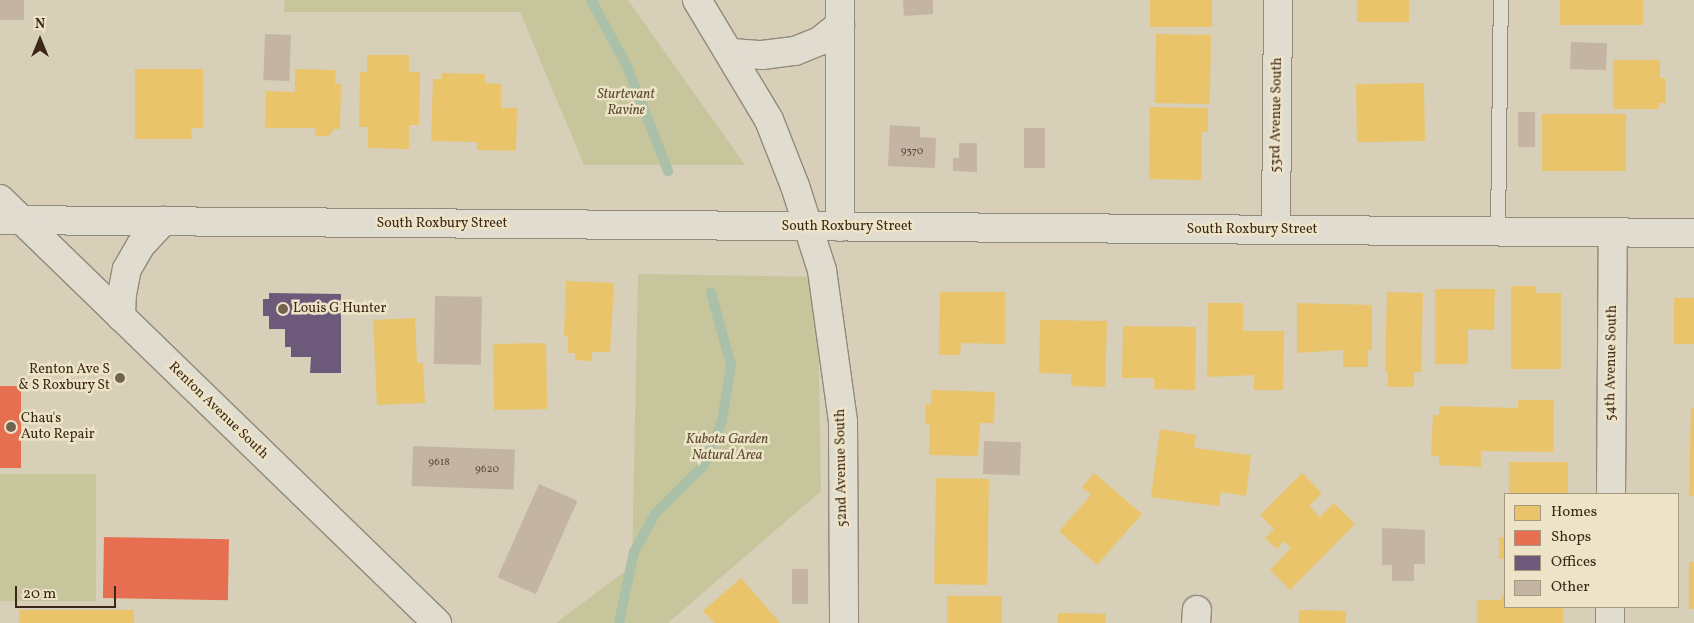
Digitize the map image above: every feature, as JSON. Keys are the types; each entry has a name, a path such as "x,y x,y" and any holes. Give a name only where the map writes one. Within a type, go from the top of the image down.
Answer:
{"street":[{"name":"52nd Avenue South","path":"697,0 732,53 769,120 809,226 822,270 843,422 844,623"},
{"name":"53rd Avenue South","path":"1276,230 1278,0"},
{"path":"732,53 762,55 795,52 820,41 840,13"},
{"path":"840,13 840,227"},
{"name":"Renton Avenue South","path":"0,198 11,220 121,317 436,623"},
{"name":"South Roxbury Street","path":"11,220 1694,233"},
{"path":"121,317 122,294 127,268 141,245 163,221"},
{"name":"54th Avenue South","path":"1611,493 1613,233"},
{"path":"1610,608 1610,623"}],"lane":[{"path":"1498,232 1501,0"}],"green space":[{"name":"Sturtevant Ravine","path":"285,0 628,0 745,165 584,165 520,12 284,12"},
{"name":"Kubota Garden Natural Area","path":"638,274 817,277 821,491 668,623 556,623 632,566"},
{"path":"0,474 96,474 96,601 0,601"}],"building: Homes":[{"path":"1150,0 1212,0 1212,27 1150,27"},
{"path":"1357,0 1409,0 1409,22 1357,22"},
{"path":"1560,0 1643,0 1643,25 1560,25"},
{"path":"1156,34 1211,35 1210,104 1155,103"},
{"path":"367,55 409,55 409,72 420,72 419,125 409,125 409,149 368,148 368,127 359,127 360,72 367,72"},
{"path":"1613,60 1660,60 1660,78 1665,78 1666,103 1659,103 1659,109 1613,109"},
{"path":"135,69 203,69 203,128 191,128 192,139 135,139"},
{"path":"295,69 336,70 335,84 341,84 340,129 334,129 329,136 315,136 315,128 265,128 266,91 295,92"},
{"path":"442,73 485,74 485,83 501,84 501,108 517,108 516,151 477,150 477,142 431,141 433,79 442,79"},
{"path":"1424,83 1425,141 1357,142 1356,84"},
{"path":"1150,107 1208,108 1208,132 1202,132 1201,180 1149,179"},
{"path":"1542,114 1626,114 1626,171 1542,171"},
{"path":"566,281 614,283 610,352 592,352 592,361 575,360 575,353 568,353 568,336 564,336"},
{"path":"1511,286 1536,286 1536,293 1561,293 1561,369 1511,369"},
{"path":"1435,289 1495,289 1494,330 1468,329 1468,364 1435,364"},
{"path":"940,292 1005,292 1005,344 961,343 960,355 939,355"},
{"path":"1387,292 1423,293 1421,372 1414,372 1414,387 1388,387 1388,372 1385,372"},
{"path":"1674,298 1694,298 1694,344 1674,344"},
{"path":"1208,303 1243,303 1243,331 1284,331 1283,390 1254,390 1254,375 1207,377"},
{"path":"1297,303 1372,305 1372,350 1368,350 1368,367 1343,367 1343,350 1297,353"},
{"path":"415,318 417,363 423,363 425,403 377,405 373,320"},
{"path":"1040,320 1107,321 1105,387 1071,386 1071,374 1039,373"},
{"path":"1123,326 1196,327 1195,390 1154,389 1154,378 1122,378"},
{"path":"546,343 547,409 494,410 493,344"},
{"path":"931,390 995,392 994,423 980,423 978,456 929,455 930,424 925,424 926,404 931,404"},
{"path":"1518,400 1554,400 1553,452 1481,451 1481,467 1439,465 1439,456 1431,456 1433,415 1439,415 1440,406 1518,408"},
{"path":"1691,408 1694,408 1694,496 1689,496"},
{"path":"1160,429 1196,435 1194,448 1251,455 1246,496 1221,492 1219,506 1151,497"},
{"path":"1509,462 1568,462 1568,493 1509,493"},
{"path":"1094,473 1142,514 1097,565 1059,531 1091,495 1082,487"},
{"path":"1302,473 1322,493 1309,506 1320,517 1334,503 1355,524 1290,590 1270,570 1291,548 1284,541 1277,549 1265,538 1274,529 1260,515"},
{"path":"936,478 989,479 987,585 934,584"},
{"path":"1499,537 1504,537 1504,559 1499,559"},
{"path":"1689,562 1694,562 1694,609 1689,609"},
{"path":"741,578 780,623 714,623 703,611"},
{"path":"1502,595 1504,595 1504,608 1563,608 1563,623 1477,623 1477,600 1502,600"},
{"path":"947,596 1002,596 1002,623 947,623"},
{"path":"19,610 134,610 134,623 19,623"},
{"path":"1299,610 1346,611 1346,623 1299,623"},
{"path":"1058,613 1106,614 1106,623 1058,623"}],"building: Shops":[{"name":"Chau's Auto Repair","path":"0,386 21,386 21,468 0,468"},
{"path":"104,537 229,539 228,600 103,598"}],"building: Offices":[{"path":"269,293 341,294 341,373 310,373 311,357 291,357 291,347 285,347 285,329 269,329 269,316 263,316 263,299 269,299"}],"building: Other":[{"path":"0,0 24,0 24,20 0,20"},
{"path":"903,0 933,0 933,14 904,16"},
{"path":"265,34 291,35 289,81 263,80"},
{"path":"1571,42 1607,43 1606,70 1570,69"},
{"path":"1518,112 1535,112 1535,147 1518,147"},
{"path":"890,125 920,127 920,137 936,138 935,168 888,166"},
{"path":"1024,128 1045,128 1045,168 1024,168"},
{"path":"959,143 977,143 977,172 953,171 953,158 959,158"},
{"path":"435,296 482,297 481,365 434,364"},
{"path":"984,441 1021,442 1020,475 983,474"},
{"path":"413,446 515,450 514,490 412,486"},
{"path":"539,484 577,501 536,594 498,577"},
{"path":"1382,528 1425,530 1425,564 1414,564 1414,581 1392,581 1392,565 1382,565"},
{"path":"792,569 808,569 808,604 792,604"}],"waterway":[{"path":"591,0 627,66 668,171"},
{"path":"619,623 634,552 655,514 703,466 722,421 731,365 711,293"}],"place":[{"name":"Louis G Hunter","path":"283,309"},
{"name":"Renton Ave S & S Roxbury St","path":"120,378"},
{"name":"Chau's Auto Repair","path":"11,427"}]}
